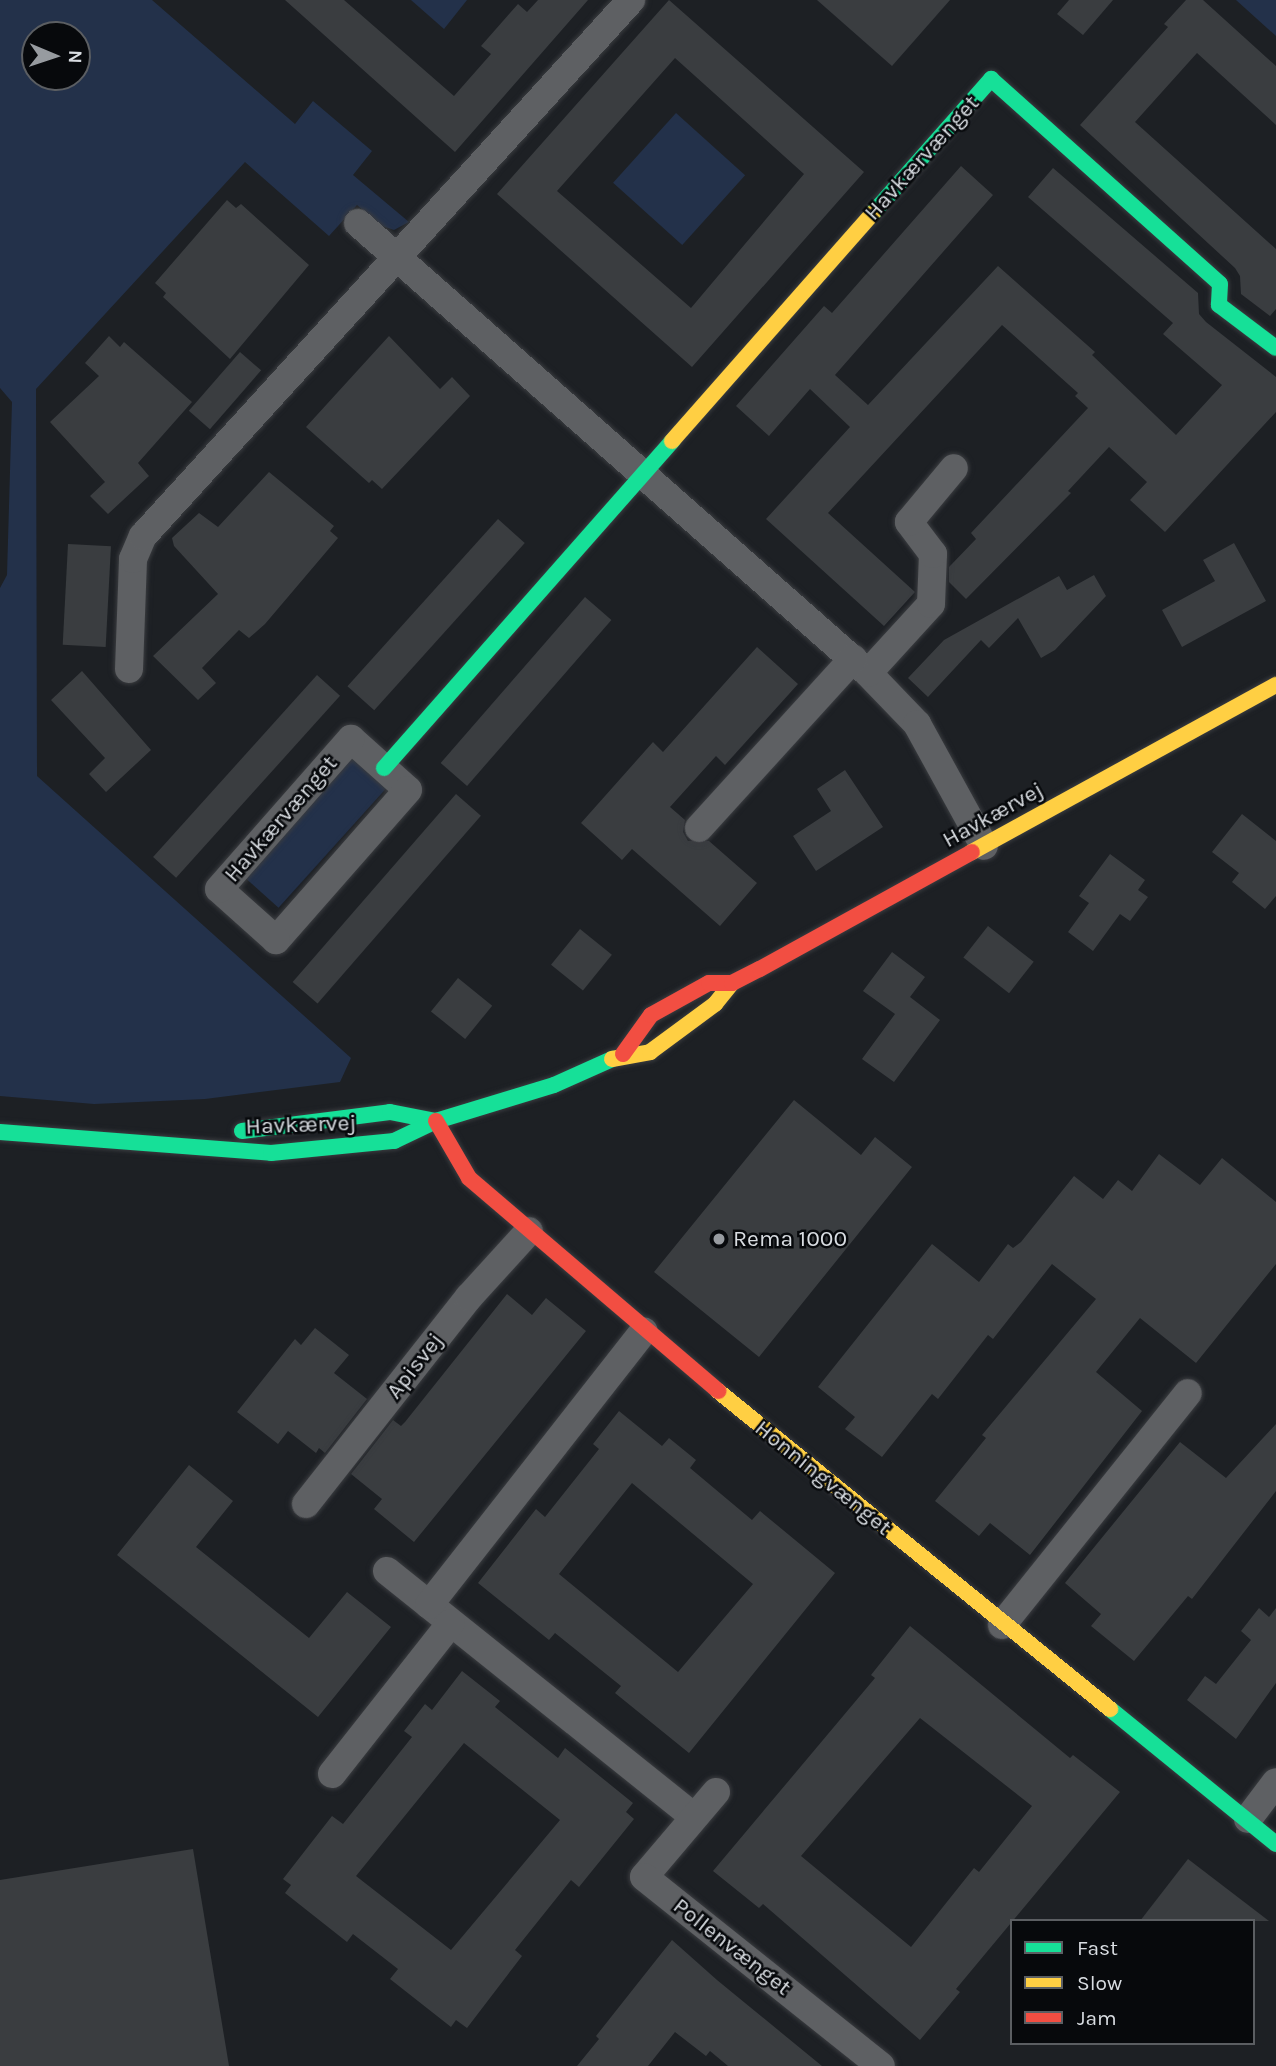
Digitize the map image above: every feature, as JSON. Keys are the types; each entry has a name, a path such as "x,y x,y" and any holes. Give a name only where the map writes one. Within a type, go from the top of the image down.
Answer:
{"street":[{"path":"129,668 133,559 143,536 400,258 631,0"},
{"name":"Havkærvænget","path":"384,768 991,79 1220,284 1219,305 1276,348"},
{"path":"358,223 861,666 917,724 984,846"},
{"path":"699,828 861,666 931,604 933,554 909,522 954,468"},
{"name":"Havkærvej","path":"0,1132 95,1142 164,1143 271,1153 338,1148 394,1140 436,1121 554,1085 623,1054 650,1052 715,1004 732,983 1276,685"},
{"name":"Havkærvænget","path":"351,739 384,768 408,790 276,940 219,889 351,739"},
{"name":"Havkærvej","path":"623,1054 651,1015 709,984 732,983"},
{"name":"Havkærvej","path":"164,1143 390,1112 436,1121"},
{"name":"Honningvænget","path":"436,1121 469,1178 643,1331 1002,1625 1276,1844"},
{"name":"Apisvej","path":"306,1504 469,1297 529,1231"},
{"path":"429,1605 643,1331"},
{"path":"1002,1625 1188,1393"},
{"path":"387,1571 694,1817"},
{"path":"332,1774 451,1623"},
{"path":"1248,1819 1276,1783"},
{"name":"Pollenvænget","path":"716,1791 644,1877 881,2066"}],"shaded area":[{"path":"0,0 152,0 295,124 313,101 372,151 353,175 409,222 394,230 382,226 357,205 329,236 245,162 36,389 37,776 351,1058 340,1082 205,1099 94,1104 0,1096 0,588 7,575 12,402 0,388"},
{"path":"411,0 467,0 444,29"},
{"path":"1236,0 1276,0 1276,36"},
{"path":"676,113 745,175 682,245 613,183"},
{"path":"352,756 387,787 279,908 244,876"}],"building":[{"path":"285,0 344,0 454,96 491,54 481,46 518,4 527,12 538,0 588,0 455,152"},
{"path":"669,0 864,172 692,367 497,194","holes":["675,58 804,174 691,308 557,191"]},
{"path":"817,0 950,0 892,66"},
{"path":"1069,0 1113,0 1083,35 1057,14"},
{"path":"1186,0 1203,0 1276,66 1276,125 1197,53 1135,122 1276,249 1276,309 1270,316 1241,294 1240,276 1235,268 1080,125 1168,27 1164,24"},
{"path":"961,166 993,195 835,375 868,405 998,266 1095,352 1092,355 1176,435 1222,385 1163,334 1173,323 1028,197 1053,168 1198,293 1199,314 1206,322 1276,377 1276,412 1165,532 1130,500 1147,482 1109,447 1068,491 1071,493 966,599 949,582 949,567 976,539 971,533 1088,408 1075,396 1078,393 1002,325 828,513 915,592 884,626 766,519 850,427 810,389 769,436 736,406 824,306 832,313"},
{"path":"227,200 236,208 241,204 309,265 230,359 163,297 166,293 155,283"},
{"path":"109,336 120,347 124,342 192,402 138,463 149,476 108,514 90,496 105,482 50,422 99,376 85,363"},
{"path":"389,336 440,389 452,377 470,396 382,489 372,480 369,483 306,427"},
{"path":"240,352 261,370 210,429 189,411"},
{"path":"269,472 334,526 330,531 338,538 265,624 249,638 239,630 202,668 216,683 198,700 153,656 218,594 174,546 172,538 199,513 218,527"},
{"path":"498,519 525,543 374,710 347,686"},
{"path":"1234,543 1266,601 1182,647 1162,610 1215,581 1203,560"},
{"path":"68,544 111,546 106,647 63,645"},
{"path":"1094,575 1106,596 1055,650 1041,658 1018,618 989,648 981,640 928,697 908,678 944,640 1059,576 1067,590"},
{"path":"585,597 611,620 467,786 441,763"},
{"path":"757,647 798,684 725,765 716,756 670,807 685,820 683,832 688,841 709,841 757,883 720,926 632,849 622,860 581,823 653,742 663,752"},
{"path":"82,671 151,750 106,792 89,774 105,758 51,700"},
{"path":"317,675 340,696 176,878 153,857"},
{"path":"845,770 883,827 816,871 793,836 831,811 817,789"},
{"path":"456,794 481,816 318,1004 293,982"},
{"path":"1242,814 1276,841 1276,896 1265,909 1232,882 1239,873 1212,852"},
{"path":"1110,854 1145,880 1138,890 1148,897 1130,921 1120,914 1093,951 1068,932 1089,903 1079,896"},
{"path":"988,926 1034,962 1009,993 963,958"},
{"path":"580,929 612,955 583,991 551,965"},
{"path":"892,952 925,977 910,997 940,1020 894,1082 862,1059 895,1014 863,991"},
{"path":"458,978 492,1006 465,1039 431,1011"},
{"path":"794,1100 861,1155 875,1137 912,1167 759,1357 654,1272"},
{"path":"1159,1154 1200,1185 1222,1158 1276,1202 1276,1264 1196,1363 1140,1318 1096,1372 1142,1411 1030,1555 990,1523 979,1536 935,1501 986,1438 982,1435 1096,1299 1052,1264 993,1339 988,1335 938,1399 932,1394 882,1457 845,1429 855,1417 818,1387 932,1244 979,1282 1008,1244 1013,1248 1021,1242 1074,1176 1103,1199 1118,1180 1132,1191"},
{"path":"507,1294 532,1315 546,1298 586,1331 414,1542 374,1509 382,1499 351,1474 393,1420 401,1426 405,1422"},
{"path":"315,1328 349,1355 334,1373 367,1399 325,1453 319,1448 316,1453 288,1431 278,1444 237,1412 295,1339 301,1345"},
{"path":"619,1411 662,1446 669,1438 696,1460 690,1468 752,1520 760,1511 835,1573 689,1753 615,1693 621,1686 555,1633 549,1640 478,1583 536,1509 545,1517 599,1449 593,1444","holes":["632,1483 753,1584 678,1672 559,1574"]},
{"path":"1276,1424 1276,1491 1192,1599 1188,1596 1134,1661 1091,1626 1101,1614 1065,1583 1180,1442 1226,1478"},
{"path":"189,1465 233,1501 196,1547 309,1638 347,1592 391,1627 318,1717 117,1555"},
{"path":"1259,1608 1269,1617 1276,1608 1276,1683 1236,1739 1187,1700 1205,1676 1216,1684 1251,1640 1241,1631"},
{"path":"910,1626 1070,1758 1073,1755 1120,1792 1014,1919 1010,1919 1010,1924 956,1989 960,1992 920,2040 763,1904 759,1908 713,1871 875,1678 871,1675","holes":["920,1718 1032,1806 979,1872 974,1868 911,1947 801,1856"]},
{"path":"462,1671 500,1701 495,1707 558,1758 565,1748 633,1803 626,1812 634,1819 579,1887 571,1880 515,1950 522,1956 467,2028 456,2020 451,2027 390,1979 398,1969 353,1934 347,1942 285,1893 291,1885 283,1879 332,1816 343,1824 412,1737 404,1731 425,1704 432,1710","holes":["464,1743 560,1820 451,1950 356,1876"]},
{"path":"193,1849 229,2066 0,2066 0,1880"},
{"path":"1188,1859 1269,1921 1255,1919 1142,1919"},
{"path":"672,1940 822,2066 728,2066 710,2051 706,2056 675,2032 648,2066 577,2066 599,2039 596,2036"}],"traffic: fast":[{"path":"873,213 991,79 1220,284 1219,305 1276,348"},
{"path":"384,768 672,441"},
{"path":"0,1132 271,1153 394,1141 436,1121 554,1085 612,1059"},
{"path":"242,1131 390,1112 436,1121"},
{"path":"1110,1709 1276,1844"}],"traffic: slow":[{"path":"672,441 873,213"},
{"path":"972,852 1276,685"},
{"path":"612,1059 650,1052 715,1004 732,983"},
{"path":"718,1391 1110,1709"}],"traffic: jam":[{"path":"623,1054 651,1015 709,983 732,983 760,969 972,852"},
{"path":"436,1121 469,1178 718,1391"}],"place":[{"name":"Rema 1000","path":"719,1239"}]}
